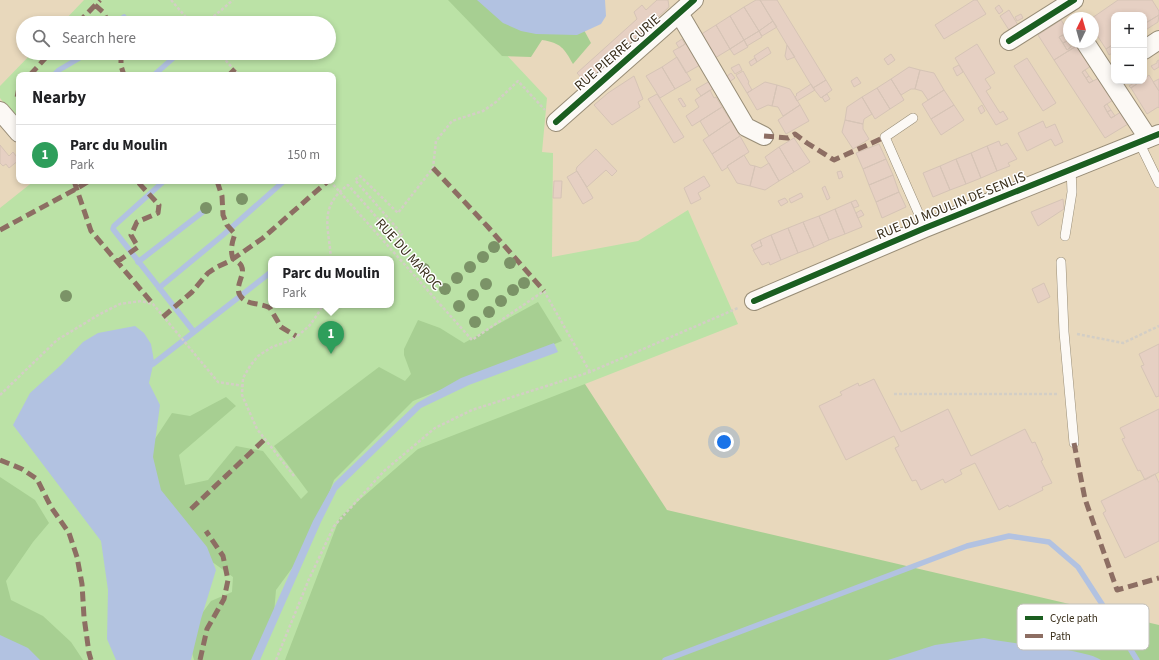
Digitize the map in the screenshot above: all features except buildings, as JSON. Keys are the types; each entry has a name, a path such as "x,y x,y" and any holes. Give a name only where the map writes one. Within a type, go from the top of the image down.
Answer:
{"street":[{"name":"RUE PIERRE CURIE","path":"556,122 694,0"},
{"path":"1009,42 1069,8"},
{"path":"679,13 746,127 764,136"},
{"path":"1147,48 1159,40"},
{"path":"1090,48 1110,72 1149,138"},
{"path":"0,111 16,130"},
{"name":"RUE DU MOULIN DE SENLIS","path":"754,301 925,228 1149,138"}],"lane":[{"path":"914,118 885,137 925,228"},
{"path":"1149,138 1159,183"},
{"path":"1065,236 1072,192 1071,169"},
{"path":"1061,262 1064,332 1074,443"}],"path":[{"path":"171,0 185,16"},
{"path":"214,16 233,0"},
{"path":"226,60 237,72"},
{"path":"331,256 328,213 330,204 335,196 348,185 397,240 402,234 355,180 360,176 398,213 433,168 436,140 452,121 483,111 496,102 518,81 556,122"},
{"path":"0,395 57,340 100,314 120,304 141,301 153,304 218,382 243,386"},
{"path":"276,660 309,579 334,526 384,471 435,428 472,410 590,372 754,301"},
{"path":"294,476 257,429 242,396 243,378 258,356 272,347 289,341 300,334 310,325 322,308"},
{"path":"1064,332 1123,343 1159,326"},
{"path":"894,394 1070,394"}],"green space":[{"path":"84,0 455,0 547,98 542,152 553,153 552,257 638,241 688,210 738,324 585,384 575,403 385,660 40,660 0,635 0,208 30,184 336,184 336,72 16,72 16,118 0,98 0,86 25,60 336,60 336,16 69,16"},
{"path":"448,0 487,0 578,19 591,43 573,64 561,47 554,43 542,40 531,57 502,56"},
{"path":"538,302 562,341 413,401 334,480 320,517 301,556 276,590 274,613 254,660 194,660 187,634 211,601 232,592 233,577 204,556 156,507 141,460 172,413 190,416 226,397 236,406 179,455 185,485 208,480 236,446 263,451 301,499 308,492 274,446 379,367 405,381 411,374 404,355 404,349 418,320 440,328 464,343"},
{"path":"585,384 667,510 1069,604 1017,604 1017,650 1149,650 1149,623 1159,625 1159,660 285,660 340,517 418,449"},
{"path":"0,477 35,500 49,523 33,542 6,581 11,600 43,616 71,642 83,660 32,660 0,644"}],"water":[{"path":"477,0 605,0 606,16 601,24 577,35 536,34 521,31 503,23"},
{"path":"135,326 144,333 151,344 154,361 149,383 160,405 153,457 161,490 207,547 216,570 201,619 191,660 116,660 107,639 108,590 101,541 13,425 30,393 61,365 83,342 98,333"},
{"path":"554,343 558,352 469,385 421,408 337,490 321,522 260,660 251,660 313,521 334,483 417,403 461,378"},
{"path":"0,635 28,648 40,660 0,660"},
{"path":"984,638 1017,643 1017,650 1068,650 1089,655 1101,660 888,660 935,645"}],"waterway":[{"path":"57,72 76,60"},
{"path":"157,72 171,60"},
{"path":"161,184 114,226 113,229 194,332"},
{"path":"159,288 223,235 281,184"},
{"path":"138,262 204,211"},
{"path":"153,364 268,274"},
{"path":"665,660 967,546 1009,536 1049,542 1078,567 1102,604"},
{"path":"1131,650 1137,660"}],"marked path":[{"path":"85,16 100,0"},
{"path":"95,5 105,16"},
{"path":"33,72 44,60"},
{"path":"121,60 123,72"},
{"path":"232,72 235,69"},
{"path":"764,136 788,138 795,134 834,160 885,137"},
{"path":"433,168 488,227 544,291"},
{"path":"75,184 91,231 153,304"},
{"path":"0,230 84,184"},
{"path":"117,262 138,247 131,235 137,222 158,213 159,205 140,184"},
{"path":"218,184 222,196 223,215 227,225 235,234 232,246 233,259 239,263 242,268 238,289 239,294 246,301 268,307"},
{"path":"163,317 192,292 208,273 230,261 263,238 325,184"},
{"path":"270,308 281,327 296,336"},
{"path":"191,509 265,439"},
{"path":"1074,443 1085,499 1117,590 1159,578"},
{"path":"0,460 22,469 37,479 51,507 69,533 77,557 82,584 84,617 91,660"},
{"path":"200,660 207,629 224,599 228,580 223,556 206,531"}],"cycle path":[{"path":"556,122 694,0"},
{"path":"1009,41 1074,0"},
{"path":"754,301 925,228 1159,134"}],"place":[{"name":"Parc du Moulin","path":"331,354"}]}
